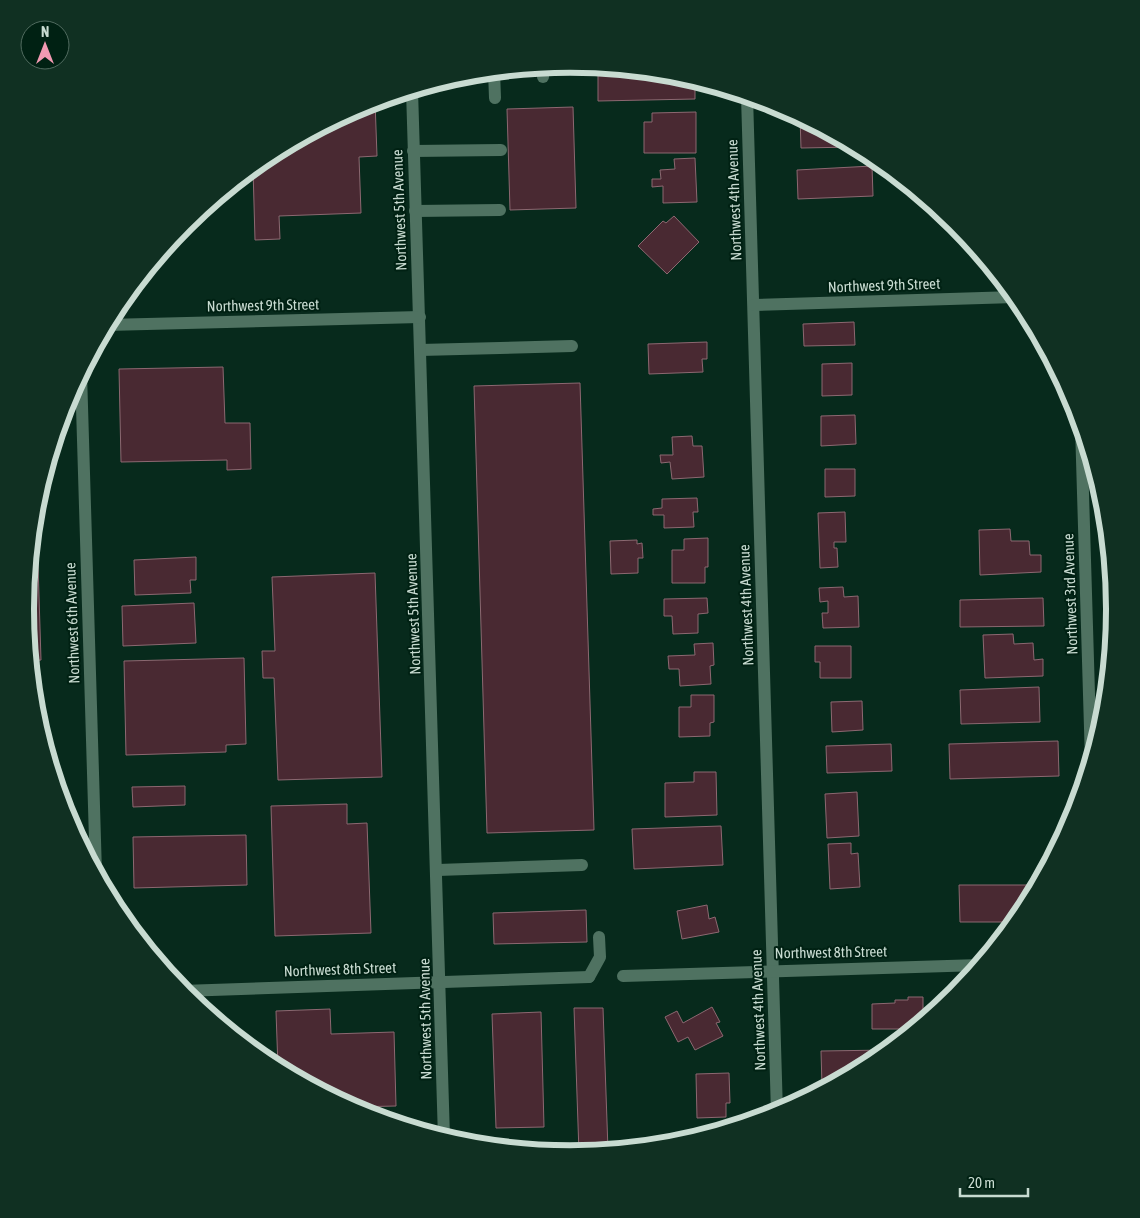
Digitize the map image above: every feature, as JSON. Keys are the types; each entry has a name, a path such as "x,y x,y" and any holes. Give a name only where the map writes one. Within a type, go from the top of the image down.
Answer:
{"street":[{"path":"494,78 495,98"},
{"name":"Northwest 5th Avenue","path":"412,97 438,870 444,1130"},
{"name":"Northwest 4th Avenue","path":"747,103 777,1103"},
{"path":"413,151 501,150"},
{"path":"416,211 500,210"},
{"name":"Northwest 9th Street","path":"754,305 1006,297"},
{"name":"Northwest 9th Street","path":"116,325 420,317"},
{"path":"420,350 572,346"},
{"name":"Northwest 6th Avenue","path":"81,389 96,858"},
{"name":"Northwest 3rd Avenue","path":"1082,449 1090,738"},
{"path":"438,870 582,866"},
{"name":"Northwest 8th Street","path":"194,991 589,977 600,958 599,937"},
{"name":"Northwest 8th Street","path":"623,976 971,965"}],"building":[{"path":"598,74 640,77 695,88 695,99 598,101"},
{"path":"573,107 576,208 510,210 507,109"},
{"path":"375,110 377,156 359,157 361,213 279,216 280,239 255,240 253,177 302,145 333,128"},
{"path":"696,112 696,153 644,153 644,122 652,122 652,113"},
{"path":"800,125 842,147 801,148"},
{"path":"695,158 697,202 663,203 663,186 652,187 652,179 661,179 660,170 675,169 674,159"},
{"path":"872,166 873,196 798,199 797,170"},
{"path":"674,216 699,242 667,274 638,246 663,221 666,223"},
{"path":"854,322 855,345 804,346 803,324"},
{"path":"707,342 707,359 702,359 703,372 649,374 648,344"},
{"path":"852,363 852,395 822,396 822,364"},
{"path":"223,367 225,423 250,423 251,469 227,470 227,460 121,462 119,369"},
{"path":"580,383 594,830 487,833 474,386"},
{"path":"855,415 856,444 821,446 821,416"},
{"path":"692,436 693,446 702,446 704,477 672,479 670,462 661,463 660,455 673,455 672,437"},
{"path":"825,469 855,469 855,496 825,497"},
{"path":"697,498 698,512 693,512 694,527 664,528 664,515 653,515 653,509 662,508 662,499"},
{"path":"845,512 846,542 834,542 834,548 837,548 838,567 820,568 818,513"},
{"path":"1010,529 1011,541 1029,541 1030,555 1041,555 1041,572 980,575 979,530"},
{"path":"708,538 708,567 705,567 705,583 672,583 672,550 684,550 684,539"},
{"path":"637,540 637,544 642,543 643,558 638,558 638,573 611,574 610,541"},
{"path":"37,546 41,660 36,660 35,644 34,609"},
{"path":"196,557 196,580 190,580 191,593 135,595 134,560"},
{"path":"375,573 382,777 278,780 274,678 263,678 262,651 275,651 272,577"},
{"path":"843,587 844,597 858,596 859,627 823,628 822,613 828,613 828,601 820,602 819,588"},
{"path":"707,598 708,613 698,614 698,633 673,634 672,616 664,616 664,599"},
{"path":"1043,598 1044,626 960,627 960,600"},
{"path":"194,603 196,643 123,646 122,606"},
{"path":"1013,634 1014,644 1033,643 1034,660 1043,659 1043,676 985,678 983,635"},
{"path":"713,643 714,665 710,666 711,684 680,686 679,669 669,669 668,656 695,655 694,644"},
{"path":"815,646 851,646 851,678 820,678 820,662 815,662"},
{"path":"244,658 246,744 226,745 226,752 126,755 124,661"},
{"path":"1039,687 1040,722 961,724 960,690"},
{"path":"691,695 714,695 714,722 710,723 710,736 679,737 679,707 691,707"},
{"path":"862,701 863,730 832,732 831,702"},
{"path":"1058,741 1059,776 950,779 949,744"},
{"path":"891,744 892,771 827,773 826,746"},
{"path":"694,772 716,772 717,815 665,817 665,783 694,782"},
{"path":"185,786 185,805 133,807 132,787"},
{"path":"857,792 859,836 827,838 825,794"},
{"path":"347,804 347,824 367,823 371,933 275,936 271,806"},
{"path":"721,826 723,865 634,869 632,829"},
{"path":"246,835 247,885 134,888 133,837"},
{"path":"851,843 851,854 858,853 860,887 830,889 828,844"},
{"path":"959,885 1029,885 1005,922 960,922"},
{"path":"707,905 709,919 715,917 719,932 682,939 677,911"},
{"path":"586,910 587,942 494,944 493,913"},
{"path":"908,997 923,997 923,1013 902,1029 872,1029 872,1004 895,1003 895,1000 908,1000"},
{"path":"712,1007 720,1022 716,1023 723,1036 695,1050 688,1037 678,1042 665,1017 677,1011 683,1023"},
{"path":"574,1008 603,1008 608,1144 579,1145"},
{"path":"330,1009 331,1034 394,1032 396,1106 371,1107 365,1104 333,1090 278,1058 276,1011"},
{"path":"541,1012 544,1127 496,1128 492,1014"},
{"path":"874,1050 822,1082 821,1051"},
{"path":"729,1073 730,1103 726,1103 726,1117 697,1118 696,1074"}]}
